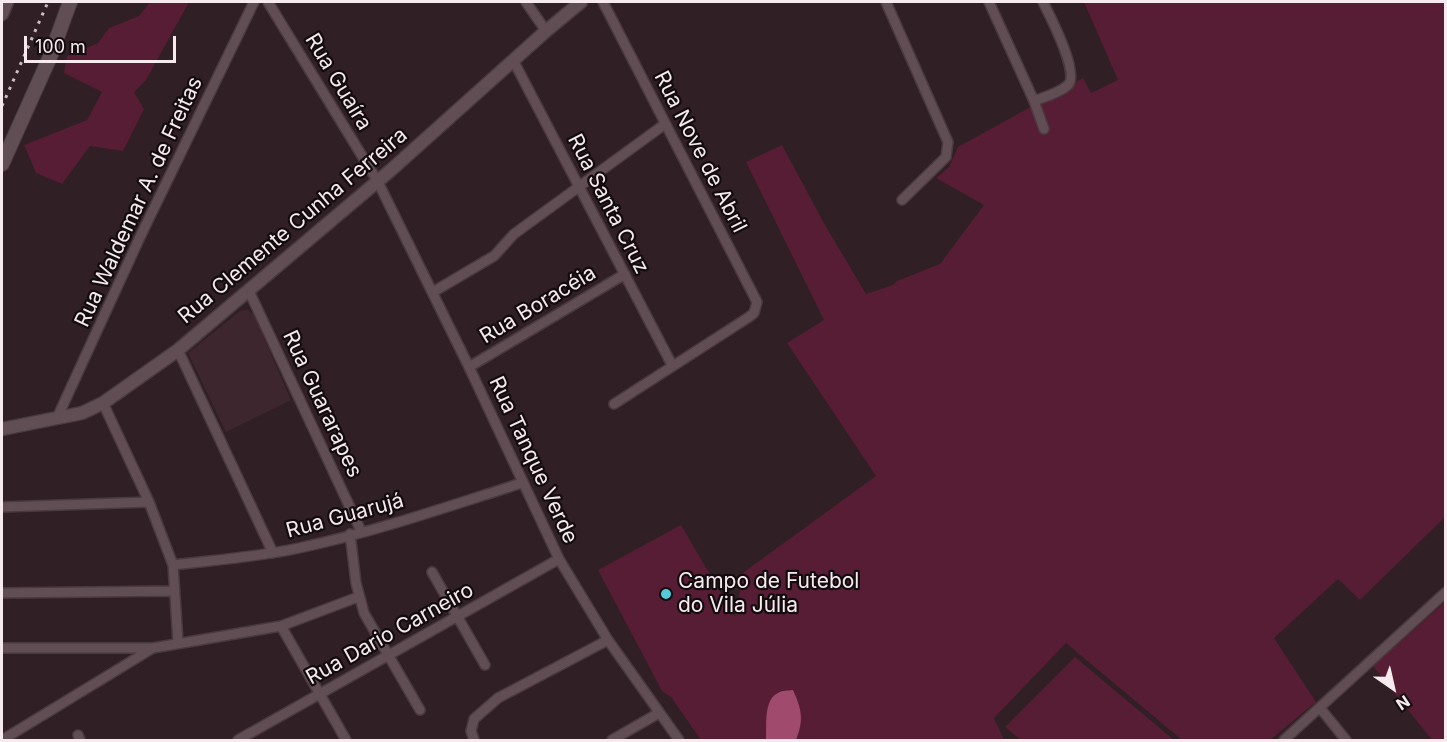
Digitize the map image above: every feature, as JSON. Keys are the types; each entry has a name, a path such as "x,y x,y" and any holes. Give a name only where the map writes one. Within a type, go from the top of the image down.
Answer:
{"main road":[{"path":"2,164 50,57 70,2"}],"street":[{"path":"2,14 7,2"},
{"name":"Rua Waldemar A. de Freitas","path":"57,418 140,237 255,2"},
{"name":"Rua Guaíra","path":"268,2 378,182"},
{"path":"526,2 546,31"},
{"name":"Rua Clemente Cunha Ferreira","path":"2,429 82,413 103,403 178,350 378,182 581,2"},
{"name":"Rua Nove de Abril","path":"603,2 757,302 756,308 749,317 672,366"},
{"path":"886,2 948,142 946,157 902,200"},
{"path":"989,2 1034,101 1044,129"},
{"path":"1034,101 1066,87 1072,79 1072,72 1062,44 1043,2"},
{"name":"Rua Santa Cruz","path":"513,60 672,366"},
{"path":"433,292 494,256 514,234 665,124"},
{"name":"Rua Tanque Verde","path":"378,182 469,366 559,559 608,640 679,741"},
{"name":"Rua Boracéia","path":"469,366 624,274"},
{"name":"Rua Guararapes","path":"249,291 361,531"},
{"path":"178,350 273,553"},
{"path":"614,404 672,366"},
{"path":"103,403 149,502 173,565 178,642"},
{"name":"Rua Guarujá","path":"173,565 273,553 351,534 522,483"},
{"path":"2,507 149,502"},
{"path":"351,534 358,597 364,613 420,710"},
{"name":"Rua Dario Carneiro","path":"238,741 559,559"},
{"path":"432,572 485,665"},
{"path":"2,593 175,591"},
{"path":"1284,741 1446,592"},
{"path":"2,648 153,648 281,626 358,597"},
{"path":"281,626 346,741"},
{"path":"474,741 471,731 474,719 498,698 608,640"},
{"path":"2,740 153,648"},
{"path":"1320,708 1346,741"},
{"path":"612,741 659,713"}],"shaded area":[{"path":"150,2 189,2 146,80 134,92 144,109 123,151 90,146 62,184 36,173 24,145 87,120 102,92 64,73 67,56 98,43 109,28 139,16"},
{"path":"1084,2 1445,2 1445,517 1360,600 1338,579 1274,638 1316,702 1270,740 1182,740 1066,643 994,718 1004,740 701,740 671,697 662,691 598,570 681,525 735,617 744,572 876,476 787,343 824,320 746,162 782,145 825,225 866,294 893,285 897,281 940,264 984,205 936,178 949,167 958,147 1083,78 1091,93 1118,80"},
{"path":"248,310 254,315 291,400 226,432 188,353 240,311"},
{"path":"1445,602 1445,740 1432,740 1373,666"},
{"path":"1075,657 1174,740 1021,740 1005,727"},
{"path":"793,690 801,715 796,740 766,740 770,701 780,692"}],"railway":[{"path":"2,106 48,2"}],"place":[{"name":"Campo de Futebol do Vila Júlia","path":"666,594"}]}
